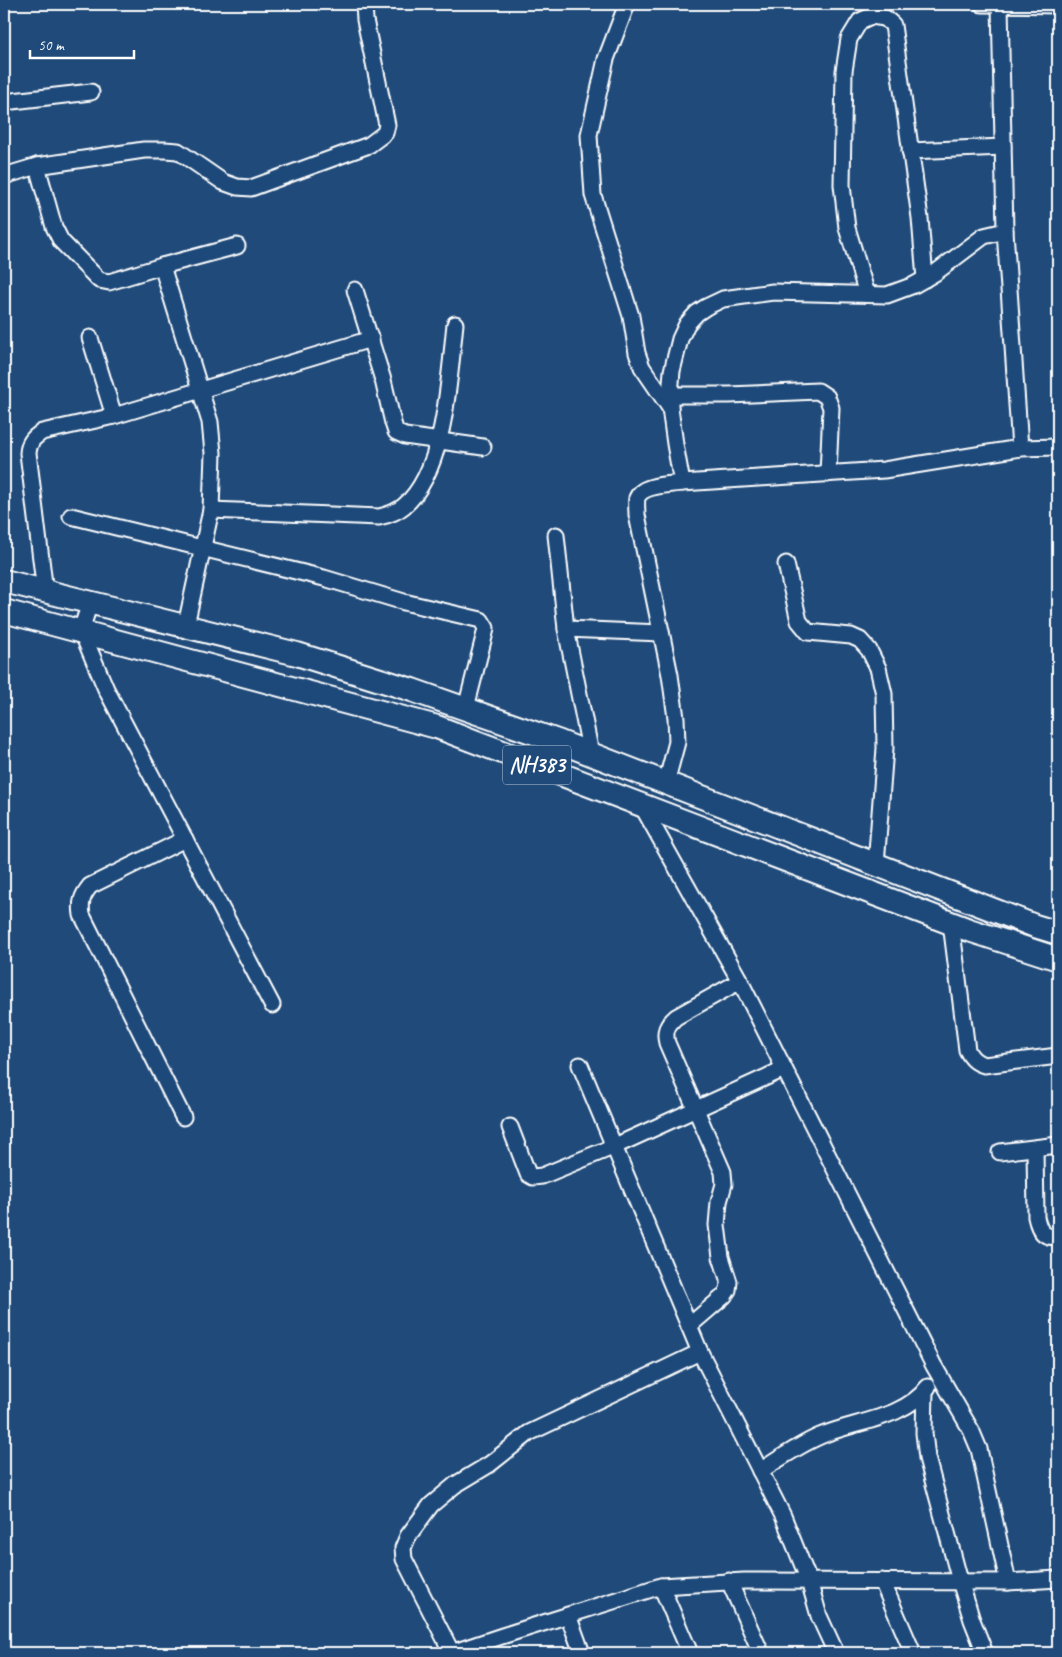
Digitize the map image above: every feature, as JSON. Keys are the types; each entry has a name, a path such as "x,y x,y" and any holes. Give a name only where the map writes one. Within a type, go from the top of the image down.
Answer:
{"highway":[{"name":"NH383","path":"4,581 297,654 466,708 666,783 1035,926 1058,933"},
{"name":"NH383","path":"4,611 81,630 437,727 951,923 1058,959"}],"street":[{"path":"4,176 37,166 144,150 165,150 178,151 223,182 238,187 251,188 369,145 385,134 387,125 365,20 364,4"},
{"path":"627,4 606,59 589,135 593,195 631,316 637,353 642,367 670,402"},
{"path":"982,4 1058,5"},
{"path":"1000,5 1005,231 1020,448"},
{"path":"867,294 847,228 842,185 844,71 850,39 860,21 872,16 885,18 893,25 920,218 925,279"},
{"path":"4,102 91,92"},
{"path":"910,151 1003,147"},
{"path":"37,166 54,227 61,241 99,280 110,282 237,246"},
{"path":"682,483 670,402 672,371 680,339 687,324 697,313 723,299 773,292 887,295 925,279 984,236 1005,231"},
{"path":"162,266 210,422 213,453 211,510 186,625"},
{"path":"355,290 383,380 396,432 405,436 483,447"},
{"path":"211,510 379,517 392,514 404,506 413,496 430,468 440,441 455,324"},
{"path":"90,338 114,416"},
{"path":"45,592 28,453 29,444 34,437 42,432 114,416 371,339"},
{"path":"670,402 729,395 818,391 827,397 831,408 828,474"},
{"path":"666,783 677,742 676,718 670,674 637,515 636,501 639,494 648,489 682,483 884,470 1020,448 1058,447"},
{"path":"72,516 324,578 404,602 481,620 486,628 486,633 466,708"},
{"path":"556,535 566,629 590,754"},
{"path":"786,564 800,621 808,632 820,635 852,636 860,640 869,650 878,668 884,694 885,748 876,865"},
{"path":"90,603 81,630 106,688 272,1005"},
{"path":"566,629 661,633"},
{"path":"641,804 740,981 938,1373 971,1430 979,1449 1008,1582"},
{"path":"183,1116 82,915 80,904 83,895 90,886 185,840"},
{"path":"951,923 967,1050 971,1057 976,1063 984,1065 1058,1056"},
{"path":"688,1326 724,1296 728,1290 729,1282 721,1256 716,1225 724,1184 723,1172 695,1110 665,1034 668,1024 676,1017 740,981"},
{"path":"580,1064 688,1326 783,1516 809,1581 819,1616 836,1653"},
{"path":"510,1127 524,1168 533,1177 542,1176 615,1146 784,1069"},
{"path":"1000,1152 1058,1145"},
{"path":"1035,1148 1036,1218 1038,1227 1043,1234 1051,1238 1058,1236"},
{"path":"700,1352 529,1432 490,1464 455,1485 432,1505 408,1536 403,1548 404,1559 452,1653 661,1586 729,1581 1008,1582 1058,1579"},
{"path":"760,1471 791,1451 820,1436 896,1411 914,1401 925,1391 938,1373"},
{"path":"925,1391 924,1433 927,1458 960,1581 985,1653"},
{"path":"729,1581 761,1653"},
{"path":"882,1581 913,1653"},
{"path":"661,1586 690,1653"},
{"path":"568,1615 582,1653"}]}
